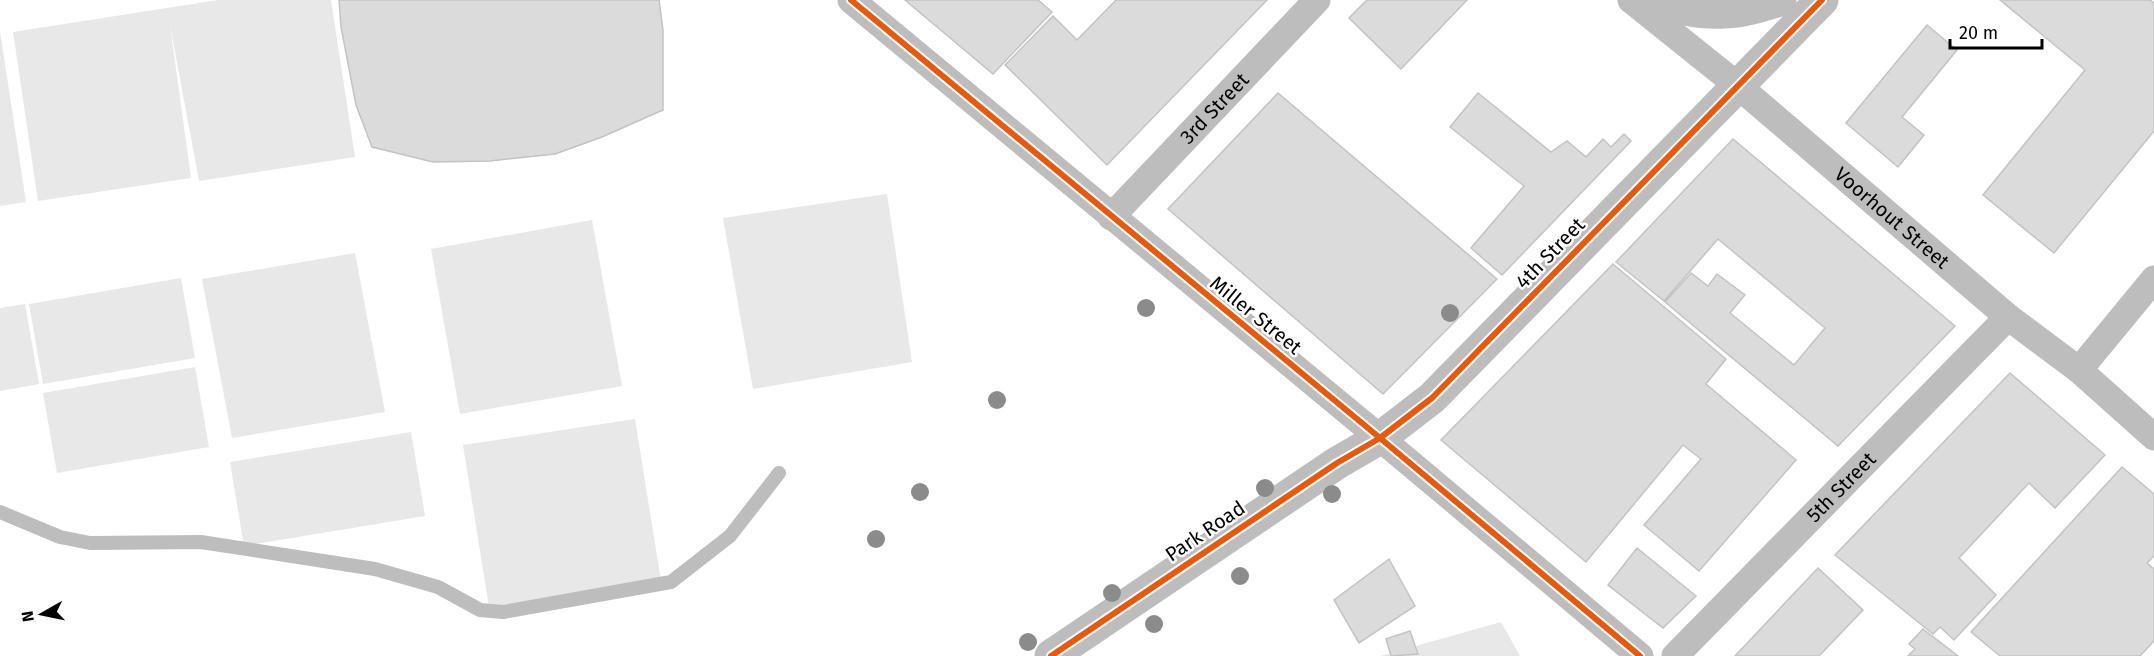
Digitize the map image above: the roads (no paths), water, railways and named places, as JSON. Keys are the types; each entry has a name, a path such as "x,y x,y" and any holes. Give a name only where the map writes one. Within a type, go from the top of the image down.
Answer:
{"street":[{"name":"Miller Street","path":"851,0 1640,656"},
{"name":"3rd Street","path":"1111,217 1317,0"},
{"name":"Voorhout Street","path":"1631,0 1737,85 2008,317 2079,370 2154,437"},
{"path":"1649,0 1674,7 1724,13 1758,7 1780,0"},
{"name":"4th Street","path":"1380,438 1432,398 1822,0"},
{"path":"2079,370 2154,279"},
{"name":"5th Street","path":"1675,656 2008,317"},
{"name":"Park Road","path":"1051,656 1337,462 1380,438"}],"lane":[{"path":"0,512 60,537 90,543 201,542 375,569 438,587 480,610 503,612 670,582 730,536 779,473"}]}
